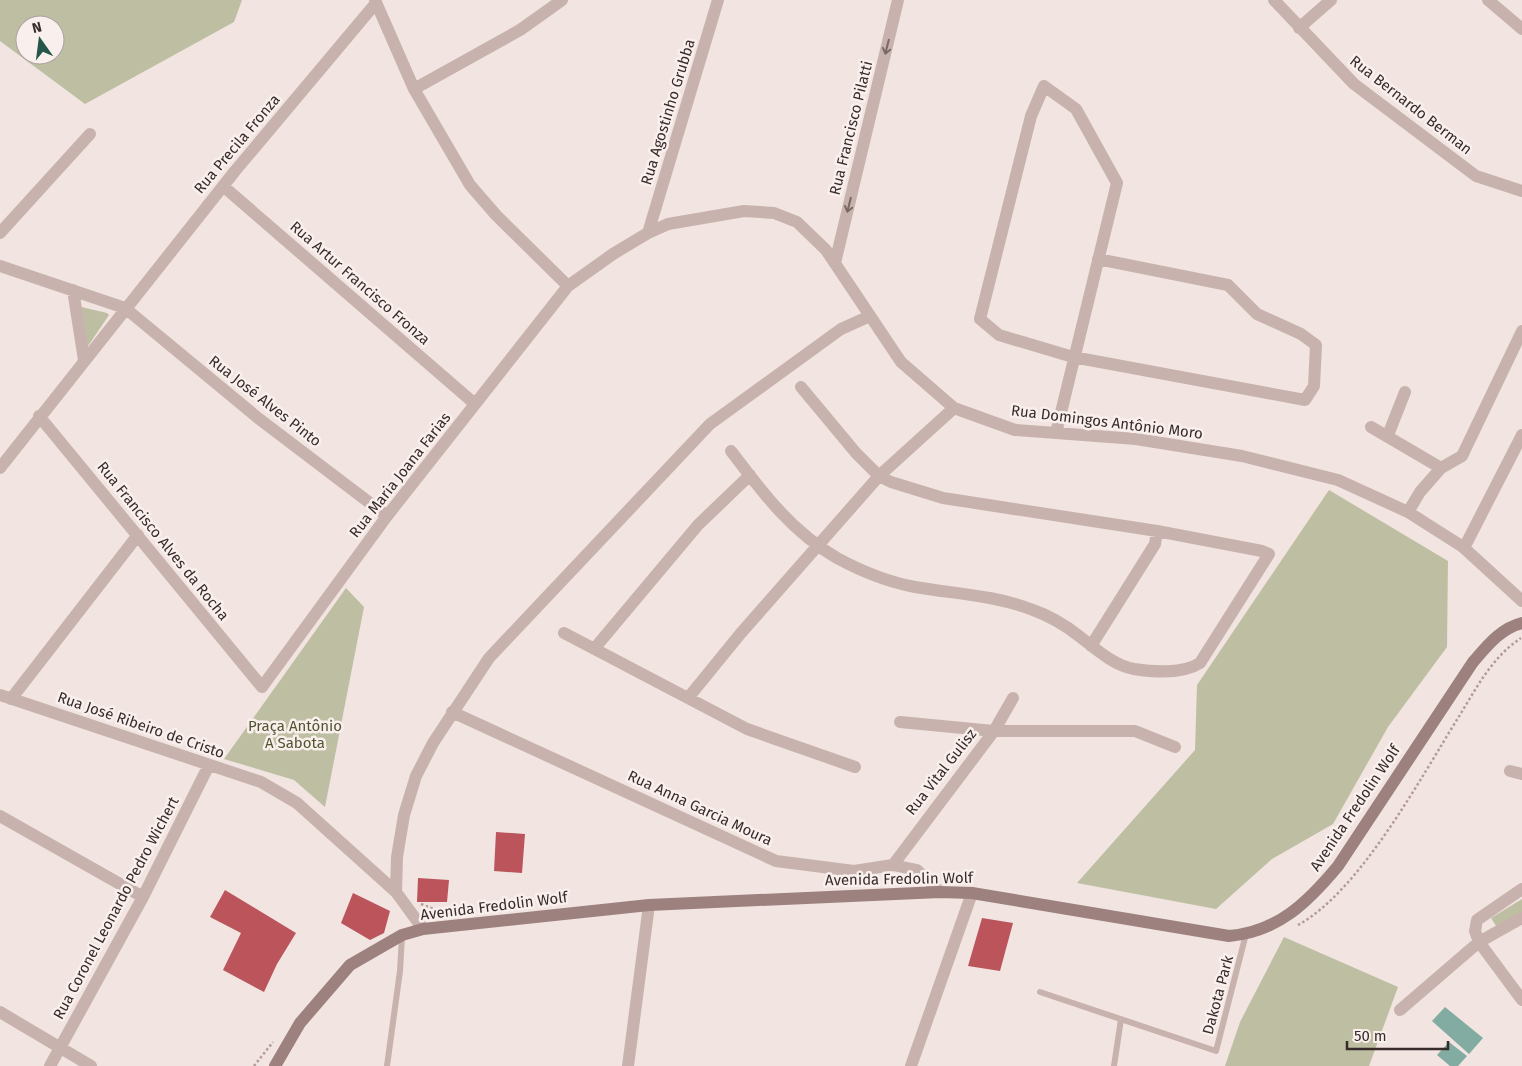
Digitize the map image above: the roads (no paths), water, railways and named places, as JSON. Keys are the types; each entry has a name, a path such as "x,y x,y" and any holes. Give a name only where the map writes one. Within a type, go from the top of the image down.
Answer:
{"main road":[{"name":"Avenida Fredolin Wolf","path":"275,1066 300,1023 350,965 402,935 423,929 649,905 940,892 972,893 1229,936 1246,934 1274,925 1314,896 1338,866 1473,662 1492,640 1515,625 1522,623"}],"street":[{"path":"414,89 520,30 562,0"},
{"name":"Rua Agostinho Grubba","path":"648,233 718,0"},
{"name":"Rua Francisco Pilatti","path":"835,263 898,0"},
{"name":"Rua Bernardo Berman","path":"1274,0 1354,84 1476,176 1522,191"},
{"path":"1299,28 1331,0"},
{"path":"1488,0 1522,30"},
{"path":"375,2 414,89 470,185 496,216 568,286"},
{"name":"Rua Precila Fronza","path":"0,468 39,416 223,186 375,2"},
{"path":"1056,433 1073,357 1117,183 1076,109 1044,86 1030,116 980,319 999,335 1073,357 1305,400 1314,386 1316,345 1301,334 1257,314 1228,285 1098,259"},
{"path":"0,233 90,134"},
{"name":"Rua Artur Francisco Fronza","path":"223,186 476,404"},
{"name":"Rua Domingos Antônio Moro","path":"568,286 614,254 648,233 668,224 744,211 774,213 797,222 826,250 901,362 954,408 1015,430 1136,439 1242,456 1338,480 1408,512 1464,548 1522,601"},
{"path":"0,266 125,308"},
{"name":"Rua Maria Joana Farias","path":"262,687 387,516 568,286"},
{"path":"72,290 84,360"},
{"name":"Rua José Alves Pinto","path":"125,308 258,418 387,516"},
{"path":"396,892 397,857 404,815 416,776 452,712 489,658 710,424 841,329 870,316"},
{"path":"1408,512 1420,492 1441,468 1462,456 1522,331"},
{"path":"732,451 776,509 819,546 854,567 894,582 998,598 1018,604 1051,618 1119,665 1134,669 1183,670 1192,668 1200,663 1269,554 1262,551 1157,531 943,498 891,482 879,476 834,429 801,387"},
{"path":"1388,435 1405,392"},
{"path":"688,698 741,633 879,476 954,408"},
{"name":"Rua Francisco Alves da Rocha","path":"39,416 262,687"},
{"path":"1371,427 1388,435 1441,468"},
{"path":"1464,548 1522,435"},
{"path":"594,649 698,525 750,475"},
{"path":"1092,646 1155,544 1157,531"},
{"path":"6,697 138,535"},
{"path":"564,634 748,729 855,767"},
{"name":"Rua José Ribeiro de Cristo","path":"6,697 260,782 297,803 396,892 423,929"},
{"name":"Rua Vital Gulisz","path":"893,865 994,731 1013,698"},
{"name":"Rua Anna Garcia Moura","path":"452,712 776,861 854,871 893,865 917,870 940,892"},
{"path":"900,722 994,731 1135,731 1175,747"},
{"name":"Rua Coronel Leonardo Pedro Wichert","path":"50,1066 143,897 209,765"},
{"path":"0,816 143,897"},
{"path":"1522,889 1478,920 1475,931 1479,942 1522,1000"},
{"path":"911,1066 972,893"},
{"path":"628,1066 649,905"},
{"path":"1400,1010 1479,942 1522,918"},
{"path":"0,1012 92,1066"}],"lane":[{"name":"Dakota Park","path":"1040,992 1216,1052 1246,934"},
{"path":"387,1066 400,971 402,935"},
{"path":"1114,1066 1121,1019"}],"water":[{"path":"1445,1007 1483,1038 1469,1054 1432,1021"},
{"path":"1449,1042 1467,1056 1458,1066 1450,1066 1437,1055"}],"park label":[{"name":"Praça Antônio A Sabota","path":"295,734"}]}
